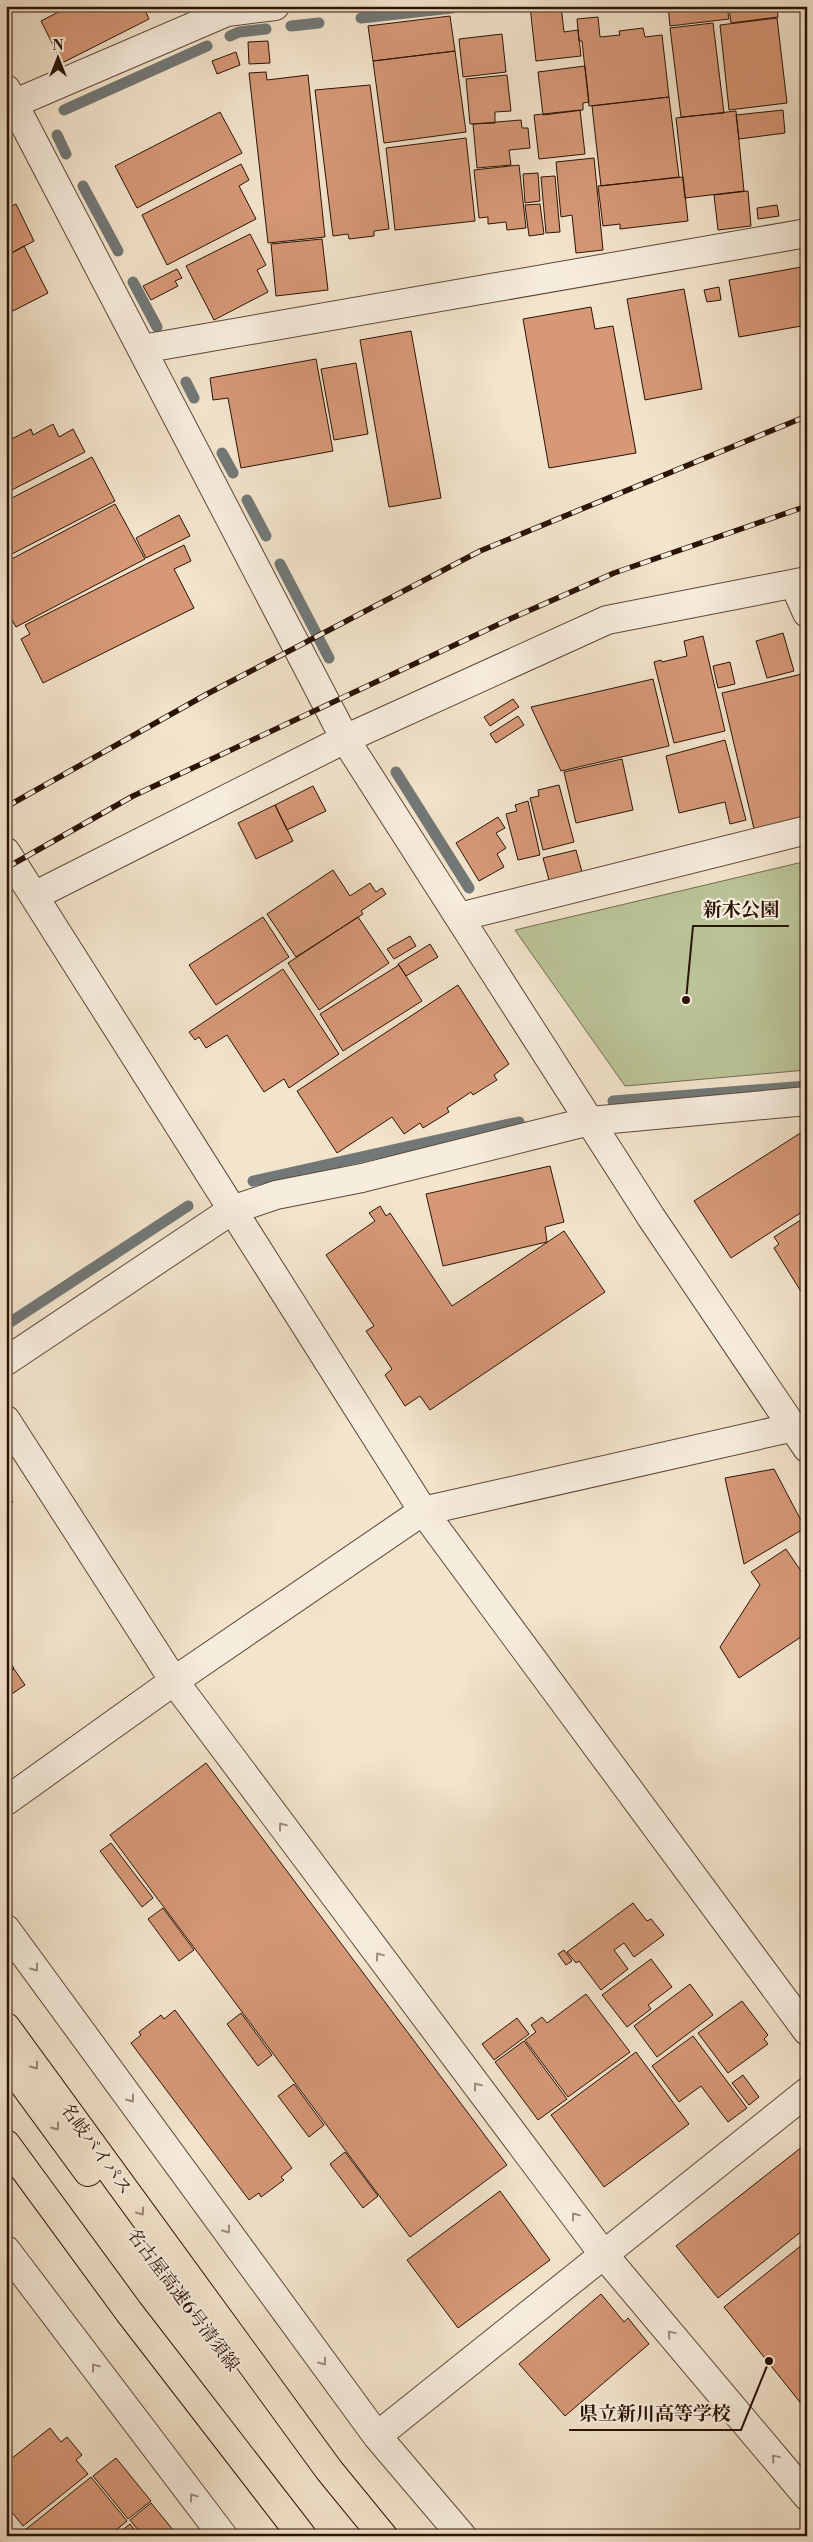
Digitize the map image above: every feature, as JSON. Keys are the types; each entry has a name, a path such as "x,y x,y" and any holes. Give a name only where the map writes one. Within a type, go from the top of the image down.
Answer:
{"highway":[{"name":"名岐バイパス","path":"6,2027 329,2470 383,2536"},
{"name":"名古屋高速6号清須線","path":"6,2060 206,2333 365,2536"},
{"path":"6,2144 129,2312 302,2536"},
{"path":"6,2164 282,2536"}],"street":[{"path":"6,1801 174,1682 423,1511 802,1434 651,1217 344,739 142,349 9,100 226,12 275,6"},
{"path":"142,349 807,233"},
{"path":"34,896 344,739 608,620 800,582 807,613"},
{"path":"459,917 807,830"},
{"path":"6,852 423,1511 807,2031"},
{"path":"6,1360 232,1210 276,1195 362,1178 590,1121 807,1101"},
{"path":"6,1420 174,1682 604,2255 807,2496"},
{"path":"6,1929 377,2436 462,2536"},
{"path":"377,2436 807,2092"},
{"path":"6,2250 223,2536"}],"green space":[{"path":"807,861 807,1070 625,1086 515,930"}],"building":[{"path":"70,6 143,6 149,19 62,63 41,21"},
{"path":"152,6 195,6 188,9 157,11"},
{"path":"530,6 561,6 564,32 578,30 581,56 536,61"},
{"path":"668,6 727,6 729,19 670,26"},
{"path":"729,6 777,6 778,17 731,23"},
{"path":"450,16 455,51 373,61 368,26"},
{"path":"598,17 600,37 620,35 619,31 643,28 645,37 662,35 669,97 589,106 582,41 579,41 577,19"},
{"path":"777,18 787,103 729,110 720,25"},
{"path":"713,23 724,113 681,117 670,28"},
{"path":"502,34 506,72 463,77 459,39"},
{"path":"268,41 270,63 249,64 248,42"},
{"path":"455,51 466,132 384,143 373,61"},
{"path":"236,52 240,65 217,74 212,61"},
{"path":"585,66 589,102 583,103 583,110 543,115 538,72"},
{"path":"266,72 267,80 308,75 325,237 268,243 249,73"},
{"path":"507,75 511,111 495,112 495,123 470,124 466,79"},
{"path":"370,85 389,229 374,231 374,236 349,239 348,234 333,236 315,90"},
{"path":"669,97 679,177 601,186 592,106"},
{"path":"580,110 585,154 539,159 534,115"},
{"path":"783,110 785,133 739,139 736,115"},
{"path":"736,111 744,191 685,198 676,118"},
{"path":"220,112 242,153 137,208 115,166"},
{"path":"521,120 522,128 528,128 530,148 509,150 511,165 477,168 473,124"},
{"path":"466,138 475,221 395,230 386,148"},
{"path":"594,158 603,250 576,253 572,215 561,217 556,162"},
{"path":"241,164 249,180 239,186 256,219 167,265 142,215"},
{"path":"519,165 526,228 507,230 506,222 488,224 488,217 479,218 474,170"},
{"path":"538,173 540,201 525,203 523,174"},
{"path":"555,176 560,232 546,233 541,177"},
{"path":"683,177 688,221 620,229 620,224 603,226 598,186"},
{"path":"748,191 751,226 718,230 714,195"},
{"path":"16,204 34,241 6,256 6,209"},
{"path":"540,204 544,234 529,236 525,205"},
{"path":"777,205 779,216 758,219 757,208"},
{"path":"250,234 266,265 257,270 268,292 214,320 186,266"},
{"path":"322,239 328,290 276,296 271,244"},
{"path":"24,246 48,293 13,311 6,298 6,256"},
{"path":"807,266 807,325 739,337 729,280"},
{"path":"177,269 182,278 175,281 178,286 151,300 143,286"},
{"path":"719,287 721,300 707,302 704,290"},
{"path":"684,289 702,389 645,400 627,299"},
{"path":"6,298 12,310 6,313"},
{"path":"591,307 595,329 613,326 636,453 549,468 523,319"},
{"path":"411,331 441,498 389,507 360,340"},
{"path":"316,359 333,451 241,468 228,398 213,400 210,378"},
{"path":"356,363 368,434 334,440 321,369"},
{"path":"53,424 59,437 73,429 85,452 6,493 6,442 31,429 33,435"},
{"path":"92,457 115,501 6,557 6,501"},
{"path":"115,504 145,559 16,627 6,609 6,562"},
{"path":"179,515 190,536 146,558 136,538"},
{"path":"184,545 191,561 174,569 194,608 43,683 21,639 30,634 25,625"},
{"path":"783,633 794,671 767,678 756,641"},
{"path":"703,636 725,731 674,743 654,662 687,656 684,641"},
{"path":"730,662 735,684 718,688 713,666"},
{"path":"802,674 807,696 807,821 755,833 722,693"},
{"path":"653,679 669,746 561,771 531,707"},
{"path":"513,699 519,707 490,726 484,717"},
{"path":"518,716 524,725 496,743 490,734"},
{"path":"725,740 746,820 730,824 725,802 679,813 666,756"},
{"path":"622,759 633,810 576,823 564,772"},
{"path":"559,785 574,842 543,850 530,798 539,796 538,790"},
{"path":"313,786 326,811 287,830 275,805"},
{"path":"528,801 540,855 518,860 506,814 517,811 515,805"},
{"path":"275,805 293,841 256,859 238,823"},
{"path":"498,817 505,828 496,833 506,848 497,854 504,867 479,881 456,843"},
{"path":"576,850 582,872 549,880 543,858"},
{"path":"333,870 350,896 370,883 376,892 382,888 386,894 361,911 363,914 296,957 267,914"},
{"path":"263,917 289,957 216,1005 189,965"},
{"path":"358,917 389,963 319,1010 288,963"},
{"path":"410,936 416,946 394,959 387,949"},
{"path":"430,944 438,957 406,976 398,964"},
{"path":"399,965 422,1001 343,1051 320,1014"},
{"path":"283,969 339,1054 289,1088 284,1079 264,1092 227,1035 206,1048 199,1037 195,1040 189,1032"},
{"path":"458,985 509,1064 494,1075 497,1080 473,1095 471,1092 447,1108 449,1112 423,1128 420,1123 404,1134 392,1117 337,1153 297,1091"},
{"path":"802,1132 805,1210 731,1258 694,1201"},
{"path":"550,1166 564,1222 545,1227 547,1242 443,1266 426,1194"},
{"path":"380,1206 386,1216 390,1213 452,1306 564,1231 605,1292 430,1410 420,1396 405,1406 385,1375 392,1369 366,1331 374,1326 326,1255 375,1221 369,1213"},
{"path":"807,1216 807,1298 805,1298 774,1248 779,1244 774,1237"},
{"path":"774,1469 805,1528 744,1564 725,1478"},
{"path":"6,1492 13,1502 6,1506"},
{"path":"786,1549 807,1580 807,1633 739,1678 720,1647 760,1585 751,1572"},
{"path":"6,1657 14,1668 6,1673"},
{"path":"14,1669 25,1685 6,1698 6,1674"},
{"path":"206,1763 507,2165 410,2237 110,1835"},
{"path":"111,1843 153,1898 142,1907 100,1851"},
{"path":"633,1903 647,1921 651,1919 664,1935 634,1957 624,1943 614,1950 628,1969 601,1990 579,1961 576,1963 567,1952"},
{"path":"163,1908 194,1950 179,1961 148,1919"},
{"path":"564,1950 572,1961 566,1965 558,1954"},
{"path":"651,1959 672,1987 648,2005 651,2009 627,2027 602,1995"},
{"path":"690,1984 713,2015 657,2057 634,2026"},
{"path":"586,1994 630,2052 568,2097 525,2040 536,2032 531,2025 542,2017 547,2023"},
{"path":"742,2001 768,2035 764,2039 768,2044 728,2073 698,2033"},
{"path":"175,2010 292,2168 281,2177 284,2180 261,2197 259,2193 249,2200 131,2043 141,2035 139,2032 161,2015 164,2019"},
{"path":"241,2013 272,2055 258,2066 227,2024"},
{"path":"517,2018 529,2034 494,2060 482,2044"},
{"path":"693,2036 747,2108 728,2122 701,2086 679,2102 652,2066"},
{"path":"524,2041 567,2099 538,2120 495,2062"},
{"path":"636,2052 689,2124 604,2187 551,2115"},
{"path":"743,2075 759,2097 749,2105 732,2083"},
{"path":"294,2084 324,2125 309,2137 278,2096"},
{"path":"807,2143 807,2227 718,2298 676,2246"},
{"path":"345,2152 378,2196 363,2208 330,2164"},
{"path":"500,2191 550,2260 458,2328 407,2260"},
{"path":"807,2241 807,2403 803,2406 724,2307"},
{"path":"601,2294 624,2322 628,2318 649,2344 565,2416 519,2364"},
{"path":"50,2428 61,2442 67,2437 82,2455 76,2460 88,2474 23,2526 6,2505 6,2463"},
{"path":"116,2458 151,2501 128,2519 93,2476"},
{"path":"91,2477 127,2521 109,2536 30,2536 25,2530"},
{"path":"151,2503 178,2536 143,2536 130,2520"},
{"path":"130,2524 139,2536 115,2536"}],"waterway":[{"path":"361,18 452,8"},
{"path":"291,26 319,23"},
{"path":"230,36 239,32 266,29"},
{"path":"64,110 207,46"},
{"path":"57,135 66,154"},
{"path":"83,186 118,251"},
{"path":"133,282 157,327"},
{"path":"186,382 194,398"},
{"path":"222,453 233,473"},
{"path":"247,500 266,536"},
{"path":"280,564 329,658"},
{"path":"396,772 469,888"},
{"path":"613,1101 807,1086"},
{"path":"253,1181 519,1122"},
{"path":"6,1325 188,1206"}],"railway":[{"path":"6,807 207,694 480,551 807,416"},
{"path":"6,868 133,796 510,619 614,573 807,506"}],"place":[{"name":"新木公園","path":"686,1000"},
{"name":"県立新川高等学校","path":"769,2361"}]}
